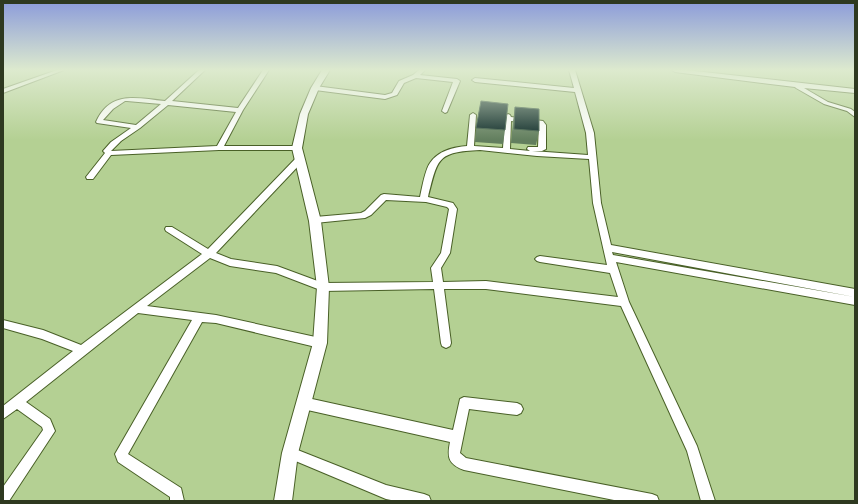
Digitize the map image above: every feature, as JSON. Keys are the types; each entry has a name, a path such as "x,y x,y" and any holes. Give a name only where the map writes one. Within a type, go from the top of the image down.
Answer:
{"main road":[{"path":"283,501 290,453 320,343 323,287 315,220 298,154 304,114 313,94"}],"street":[{"path":"90,177 108,153 107,151 116,141 138,127 177,94"},
{"path":"219,148 251,94"},
{"path":"359,94 386,97 395,94"},
{"path":"445,111 452,94"},
{"path":"578,94 590,133 597,203 607,248 624,302 693,450 708,501"},
{"path":"809,94 826,103 849,110 855,114"},
{"path":"138,127 99,122 102,116 123,100 132,99 166,104 240,110"},
{"path":"470,148 473,115"},
{"path":"425,199 433,164 447,152 457,149 470,148 506,149 542,149 543,125 541,122 508,118 506,149"},
{"path":"487,145 506,149 592,157"},
{"path":"108,153 219,148 298,154"},
{"path":"3,413 82,350 210,254 298,154"},
{"path":"315,220 362,216 368,213 384,197 391,196 422,200 425,199 450,205 453,209 445,253 436,268 446,343"},
{"path":"169,229 210,254 230,262 277,270 323,287 486,285 624,302"},
{"path":"607,248 855,293"},
{"path":"610,258 855,301"},
{"path":"540,259 614,270"},
{"path":"136,309 200,316 320,343"},
{"path":"177,501 176,493 122,458 121,454 200,316"},
{"path":"3,324 43,335 82,350"},
{"path":"3,498 49,431 46,423 17,402"},
{"path":"303,403 457,437"},
{"path":"517,408 464,403 454,454 457,460 464,464 652,501"},
{"path":"290,453 386,492 424,501"}],"building":[{"path":"481,101 508,104 505,130 476,128"},
{"path":"515,107 539,109 539,131 514,129"}]}
